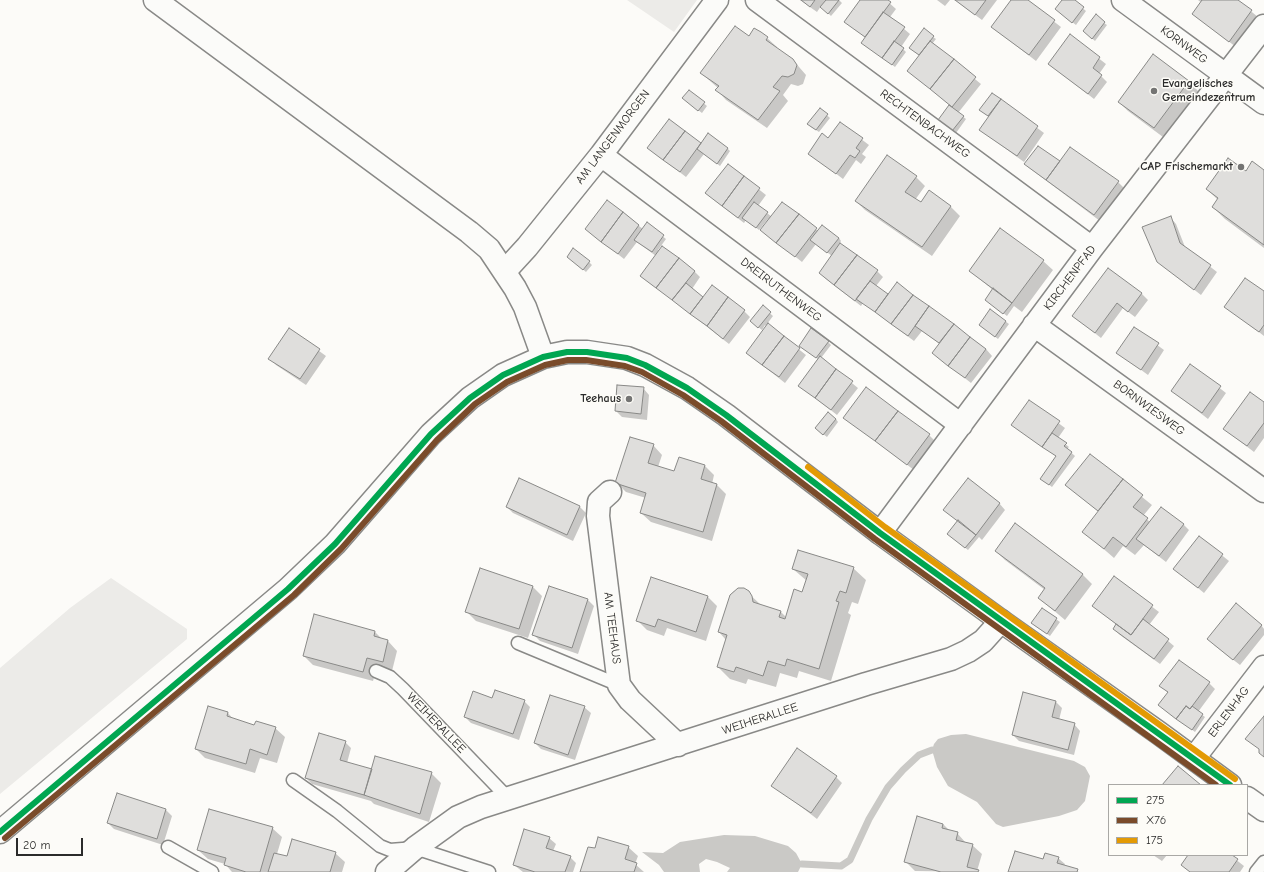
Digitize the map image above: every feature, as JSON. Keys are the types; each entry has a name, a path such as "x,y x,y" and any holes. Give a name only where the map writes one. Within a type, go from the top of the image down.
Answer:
{"street":[{"path":"154,0 469,232 489,249 505,271 525,307 543,357"},
{"name":"AM LANGENMORGEN","path":"505,271 528,247 601,155 717,0"},
{"name":"RECHTENBACHWEG","path":"757,0 1092,248"},
{"name":"KORNWEG","path":"1123,0 1264,103"},
{"name":"KIRCHENPFAD","path":"880,533 1092,248 1264,26"},
{"name":"DREIRUTHENWEG","path":"601,155 961,425"},
{"name":"BORNWIESWEG","path":"1034,325 1264,491"},
{"path":"0,832 288,589 335,544 413,453 449,415 494,381 543,357 567,352 587,352 626,358 658,371 686,388 726,415 880,533 1001,622 1229,784"},
{"name":"AM TEEHAUS","path":"610,492 599,502 598,516 619,685 630,700 678,745"},
{"name":"WEIHERALLEE","path":"387,872 415,848 458,817 481,807 951,659 968,652 983,641 1001,622"},
{"name":"ERLENHAG","path":"1194,758 1264,666"},
{"path":"1248,799 1264,810"}],"lane":[{"path":"518,643 619,685"},
{"name":"WEIHERALLEE","path":"376,671 390,678 403,689 508,798"},
{"path":"294,780 380,846 390,850 415,848 489,872"},
{"path":"168,847 212,872"},
{"path":"1256,872 1264,862"}],"shaded area":[{"path":"627,0 697,0 674,32"},
{"path":"111,578 187,629 187,639 0,794 0,668 70,608"},
{"path":"966,734 1074,761 1085,767 1090,776 1085,801 1077,810 1059,816 1003,827 996,824 977,802 948,786 937,767 932,750 938,739 951,735"},
{"path":"724,835 755,836 788,846 796,853 802,864 798,872 727,872 730,868 706,859 699,864 700,872 664,872 659,865 642,852 663,853 680,842"}],"building":[{"path":"801,0 815,0 810,7"},
{"path":"826,0 839,0 828,14 820,7"},
{"path":"860,0 888,0 891,2 865,37 844,22"},
{"path":"955,0 986,0 975,15"},
{"path":"1011,0 1028,0 1055,20 1029,55 991,27"},
{"path":"1062,0 1075,0 1084,7 1072,23 1055,9"},
{"path":"1202,0 1238,0 1252,10 1229,42 1192,14"},
{"path":"883,12 905,27 882,58 861,43"},
{"path":"1096,14 1105,22 1092,39 1083,31"},
{"path":"735,26 749,36 754,28 761,32 768,37 766,40 793,59 797,65 794,74 788,77 782,76 773,87 780,91 758,120 715,90 719,86 700,73"},
{"path":"924,28 934,36 919,55 909,48"},
{"path":"1070,34 1100,57 1093,68 1102,75 1088,94 1048,64"},
{"path":"894,41 904,48 892,65 882,58"},
{"path":"930,41 954,59 930,89 907,71"},
{"name":"Evangelisches Gemeindezentrum","path":"1153,54 1189,81 1154,128 1118,102"},
{"path":"954,59 976,77 952,107 930,89"},
{"path":"689,90 705,102 698,111 682,98"},
{"path":"992,93 1001,99 988,116 979,110"},
{"path":"1001,99 1038,126 1017,156 979,130"},
{"path":"949,105 964,116 952,131 938,120"},
{"path":"820,108 828,114 816,130 807,124"},
{"path":"669,119 685,131 663,160 647,148"},
{"path":"840,122 863,138 856,148 860,151 855,158 850,155 836,174 808,154 822,133 828,138"},
{"path":"685,131 701,143 680,172 663,160"},
{"path":"708,133 728,148 717,164 697,149"},
{"path":"1038,146 1060,161 1046,180 1024,164"},
{"path":"1070,147 1119,181 1094,215 1046,180"},
{"path":"887,155 917,176 905,192 921,202 929,190 951,206 922,247 855,201"},
{"path":"1228,158 1246,171 1252,161 1264,170 1264,245 1212,207 1218,198 1206,189"},
{"path":"728,164 744,176 722,206 705,193"},
{"path":"744,176 760,188 738,218 722,206"},
{"path":"607,200 623,212 601,242 585,229"},
{"path":"754,202 768,212 756,228 742,218"},
{"path":"782,202 799,214 776,243 760,230"},
{"path":"623,212 639,225 618,254 601,242"},
{"path":"799,214 817,228 795,257 776,243"},
{"path":"1171,216 1180,243 1211,265 1194,290 1157,262 1142,227"},
{"path":"647,222 664,235 652,252 634,240"},
{"path":"822,225 839,238 827,253 810,240"},
{"path":"1000,228 1044,260 1012,303 969,271"},
{"path":"840,243 857,255 834,285 819,273"},
{"path":"662,246 679,258 656,288 640,276"},
{"path":"573,248 590,261 583,270 567,257"},
{"path":"857,255 878,270 855,301 834,285"},
{"path":"679,258 695,271 672,300 656,288"},
{"path":"1108,268 1142,293 1128,312 1117,303 1095,333 1072,316"},
{"path":"1245,278 1264,291 1264,325 1259,332 1224,307"},
{"path":"870,281 888,294 875,312 856,299"},
{"path":"897,282 913,295 891,324 875,312"},
{"path":"686,283 703,297 690,314 672,300"},
{"path":"712,285 728,297 707,326 690,314"},
{"path":"993,288 1012,303 1003,314 985,300"},
{"path":"913,295 929,306 908,336 891,324"},
{"path":"728,297 745,310 723,339 707,326"},
{"path":"763,305 771,312 758,328 750,321"},
{"path":"929,306 954,324 939,343 915,326"},
{"path":"990,309 1006,321 995,337 979,325"},
{"path":"768,323 784,336 762,365 746,353"},
{"path":"954,324 970,337 948,366 932,353"},
{"path":"1134,327 1159,343 1141,370 1116,353"},
{"path":"289,328 320,349 300,379 268,359"},
{"path":"811,328 829,341 816,358 799,346"},
{"path":"784,336 800,348 779,377 762,365"},
{"path":"970,337 986,349 965,378 948,366"},
{"path":"820,356 836,369 815,398 798,386"},
{"path":"1190,364 1221,386 1202,413 1171,391"},
{"path":"836,369 853,381 831,410 815,398"},
{"name":"Teehaus","path":"617,385 644,387 641,414 615,411"},
{"path":"866,387 898,411 875,441 843,418"},
{"path":"1250,392 1264,402 1264,423 1247,446 1223,429"},
{"path":"1029,400 1060,421 1042,447 1011,425"},
{"path":"898,411 930,434 907,465 875,441"},
{"path":"828,412 836,419 823,435 815,428"},
{"path":"1052,433 1067,443 1064,446 1072,452 1049,485 1040,479 1056,456 1042,447"},
{"path":"630,437 654,444 648,463 674,471 679,457 705,465 701,479 717,484 703,532 640,513 646,493 615,483"},
{"path":"1090,454 1123,479 1098,511 1065,485"},
{"path":"519,478 580,506 567,535 506,507"},
{"path":"968,478 1000,503 976,535 943,510"},
{"path":"1123,479 1143,495 1133,507 1148,518 1126,547 1113,537 1104,549 1082,532"},
{"path":"1161,507 1184,524 1159,556 1136,539"},
{"path":"958,520 976,535 965,548 947,534"},
{"path":"1015,523 1083,574 1055,611 1038,598 1045,588 995,551"},
{"path":"1199,536 1223,554 1198,588 1173,569"},
{"path":"798,550 854,567 846,593 840,591 836,601 839,602 819,669 787,659 785,666 768,661 763,676 736,667 734,672 717,667 727,635 718,632 730,595 738,588 744,588 749,591 753,602 781,611 779,617 785,619 794,589 802,592 808,574 792,569"},
{"path":"480,568 533,586 519,629 465,612"},
{"path":"1114,576 1153,605 1131,635 1092,606"},
{"path":"651,577 708,596 696,632 658,619 655,627 636,621"},
{"path":"549,586 588,599 572,648 532,635"},
{"path":"1236,603 1262,625 1233,660 1207,639"},
{"path":"1042,608 1057,618 1047,634 1031,623"},
{"path":"314,614 375,631 374,636 388,640 383,662 367,658 363,672 303,656"},
{"path":"1143,619 1169,639 1154,659 1113,629 1116,624 1131,635"},
{"path":"1179,660 1210,682 1190,709 1186,706 1176,719 1158,705 1168,692 1159,686"},
{"path":"495,690 525,700 513,734 464,717 473,691 492,698"},
{"path":"1023,692 1056,701 1052,717 1075,723 1068,750 1012,735"},
{"path":"550,695 585,706 568,755 534,743"},
{"path":"208,706 228,712 227,716 254,725 256,721 276,727 267,755 250,749 246,764 195,749"},
{"path":"1186,706 1190,709 1192,706 1203,714 1192,730 1176,719"},
{"path":"1264,716 1264,757 1259,753 1259,749 1245,739"},
{"path":"319,733 346,741 340,760 372,769 364,795 305,778"},
{"path":"797,748 837,776 811,813 771,786"},
{"path":"375,756 432,772 420,814 364,795"},
{"path":"1178,766 1200,784 1163,784"},
{"path":"117,793 166,809 157,839 107,823"},
{"path":"209,809 273,827 260,872 246,872 224,865 226,858 197,850"},
{"path":"917,816 943,824 942,828 958,832 956,840 973,844 967,867 979,870 978,872 941,872 904,862"},
{"path":"524,829 550,837 546,848 571,856 565,872 535,872 513,865"},
{"path":"598,837 629,846 625,859 637,863 634,872 580,872 588,847 595,848"},
{"path":"292,839 336,852 330,872 268,872 274,853 287,856"},
{"path":"1015,851 1043,859 1045,853 1059,857 1057,863 1078,869 1077,872 1008,872"},
{"path":"1187,856 1234,856 1238,859 1229,872 1190,872 1181,865"}],"waterway":[{"path":"802,864 841,866 850,860 869,819 888,787 919,755 932,750"}],"transit line":[{"name":"275","path":"0,832 288,589 335,544 431,434 470,398 503,375 543,357 567,352 587,352 627,358 645,365 687,388 726,415 880,533 1229,784"},
{"name":"X76","path":"5,838 294,595 341,549 437,440 475,404 507,382 545,365 568,360 586,360 625,366 642,372 683,395 721,421 875,539 1215,784"},
{"name":"175","path":"808,467 885,527 1235,779"}],"place":[{"name":"Evangelisches Gemeindezentrum","path":"1154,91"},
{"name":"CAP Frischemarkt","path":"1241,167"},
{"name":"Teehaus","path":"629,399"}]}
